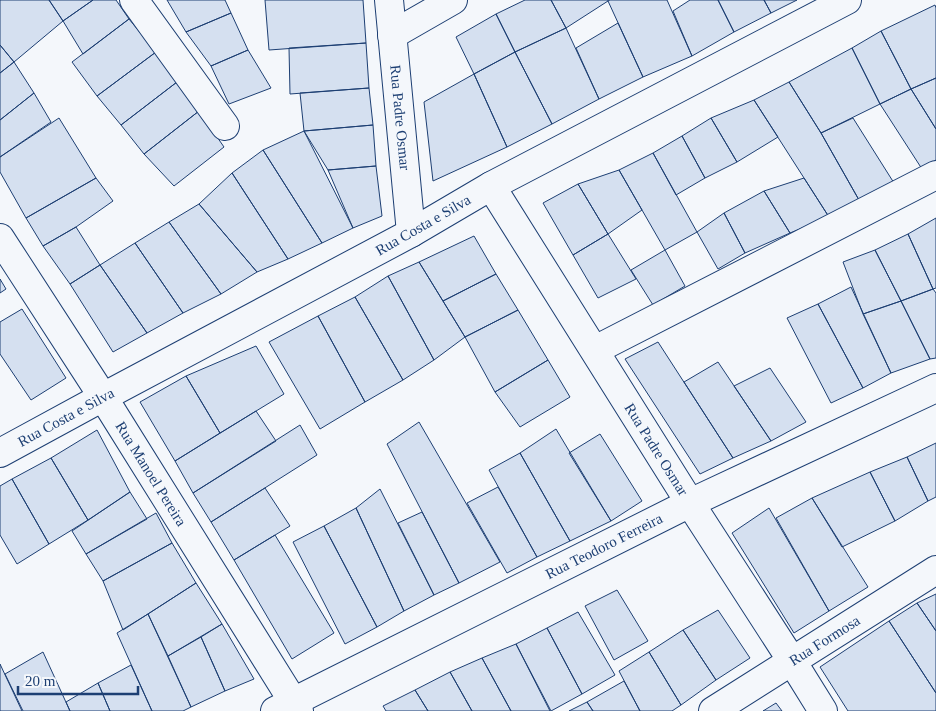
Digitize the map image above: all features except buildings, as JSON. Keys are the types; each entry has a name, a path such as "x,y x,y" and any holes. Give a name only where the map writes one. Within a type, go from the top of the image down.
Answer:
{"street":[{"path":"134,0 225,126"},
{"name":"Rua Padre Osmar","path":"388,0 411,233"},
{"path":"392,35 453,0"},
{"name":"Rua Costa e Silva","path":"0,453 411,233 490,186 847,0"},
{"path":"595,350 936,175"},
{"name":"Rua Padre Osmar","path":"490,186 823,711"},
{"name":"Rua Manoel Pereira","path":"0,238 103,397 289,708"},
{"name":"Rua Teodoro Ferreira","path":"289,708 690,503 936,388"},
{"name":"Rua Formosa","path":"713,711 936,570"}]}
